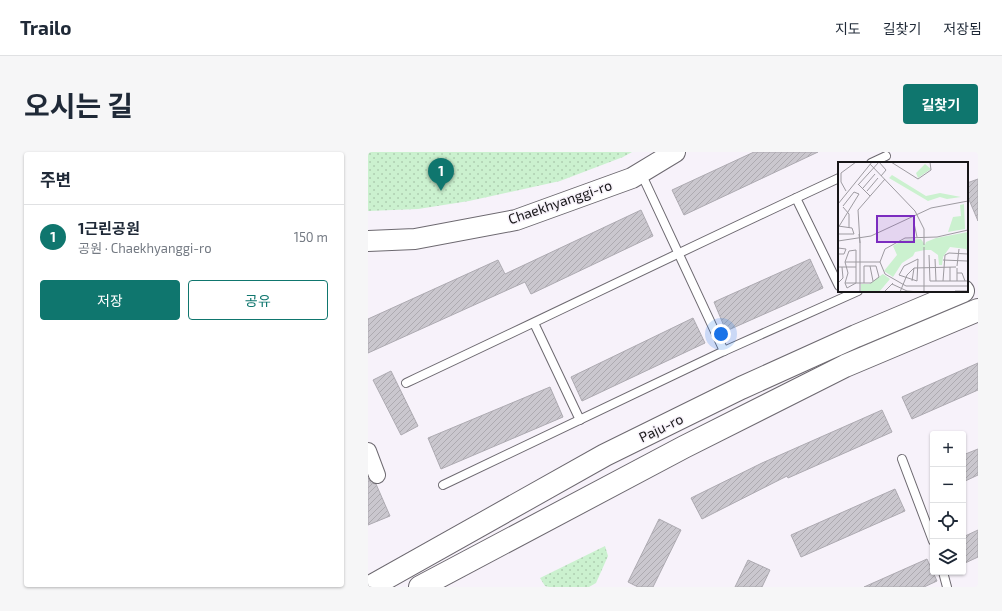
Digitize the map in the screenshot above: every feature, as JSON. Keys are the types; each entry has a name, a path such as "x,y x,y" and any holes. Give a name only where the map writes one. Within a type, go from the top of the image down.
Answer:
{"main road":[{"path":"968,290 978,285"},
{"name":"Paju-ro","path":"370,587 605,455 741,388 856,336 961,292"},
{"name":"Paju-ro","path":"420,587 684,447 845,366 978,310"}],"street":[{"name":"Chaekhyanggi-ro","path":"368,240 415,239 516,220 632,178 675,152"},
{"path":"368,451 377,475"}],"lane":[{"path":"873,162 886,156"},
{"path":"641,172 724,351"},
{"path":"406,382 838,178"},
{"path":"796,198 838,284"},
{"path":"442,485 843,294 853,292"},
{"path":"534,323 580,420"},
{"path":"902,459 932,539"},
{"path":"944,575 947,587"}],"green space":[{"path":"368,152 632,152 623,157 560,181 469,201 418,209 368,211"},
{"path":"605,546 608,556 596,583 589,587 549,587 545,586 540,578"}],"building":[{"path":"754,152 818,152 684,215 672,190"},
{"path":"978,179 978,221 968,197 968,183"},
{"path":"641,210 653,236 531,294 525,282 368,353 368,319 498,260 505,274"},
{"path":"810,259 823,288 726,331 714,302"},
{"path":"693,318 705,343 582,401 571,377"},
{"path":"978,363 978,390 912,419 902,397"},
{"path":"391,371 418,426 401,435 373,380"},
{"path":"550,387 563,417 441,469 428,438"},
{"path":"882,410 892,432 788,478 787,476 702,519 691,498 762,463"},
{"path":"978,449 978,475 966,481 966,467 966,454"},
{"path":"368,478 371,483 376,484 390,516 368,525"},
{"path":"895,489 905,511 801,557 791,535"},
{"path":"659,519 681,530 653,587 638,587 628,582"},
{"path":"978,530 978,557 966,563 966,539 966,536"},
{"path":"927,559 930,566 930,575 934,575 937,581 924,587 864,587"},
{"path":"748,560 770,570 762,587 735,587"}],"place":[{"name":"1근린공원","path":"441,191"}]}
